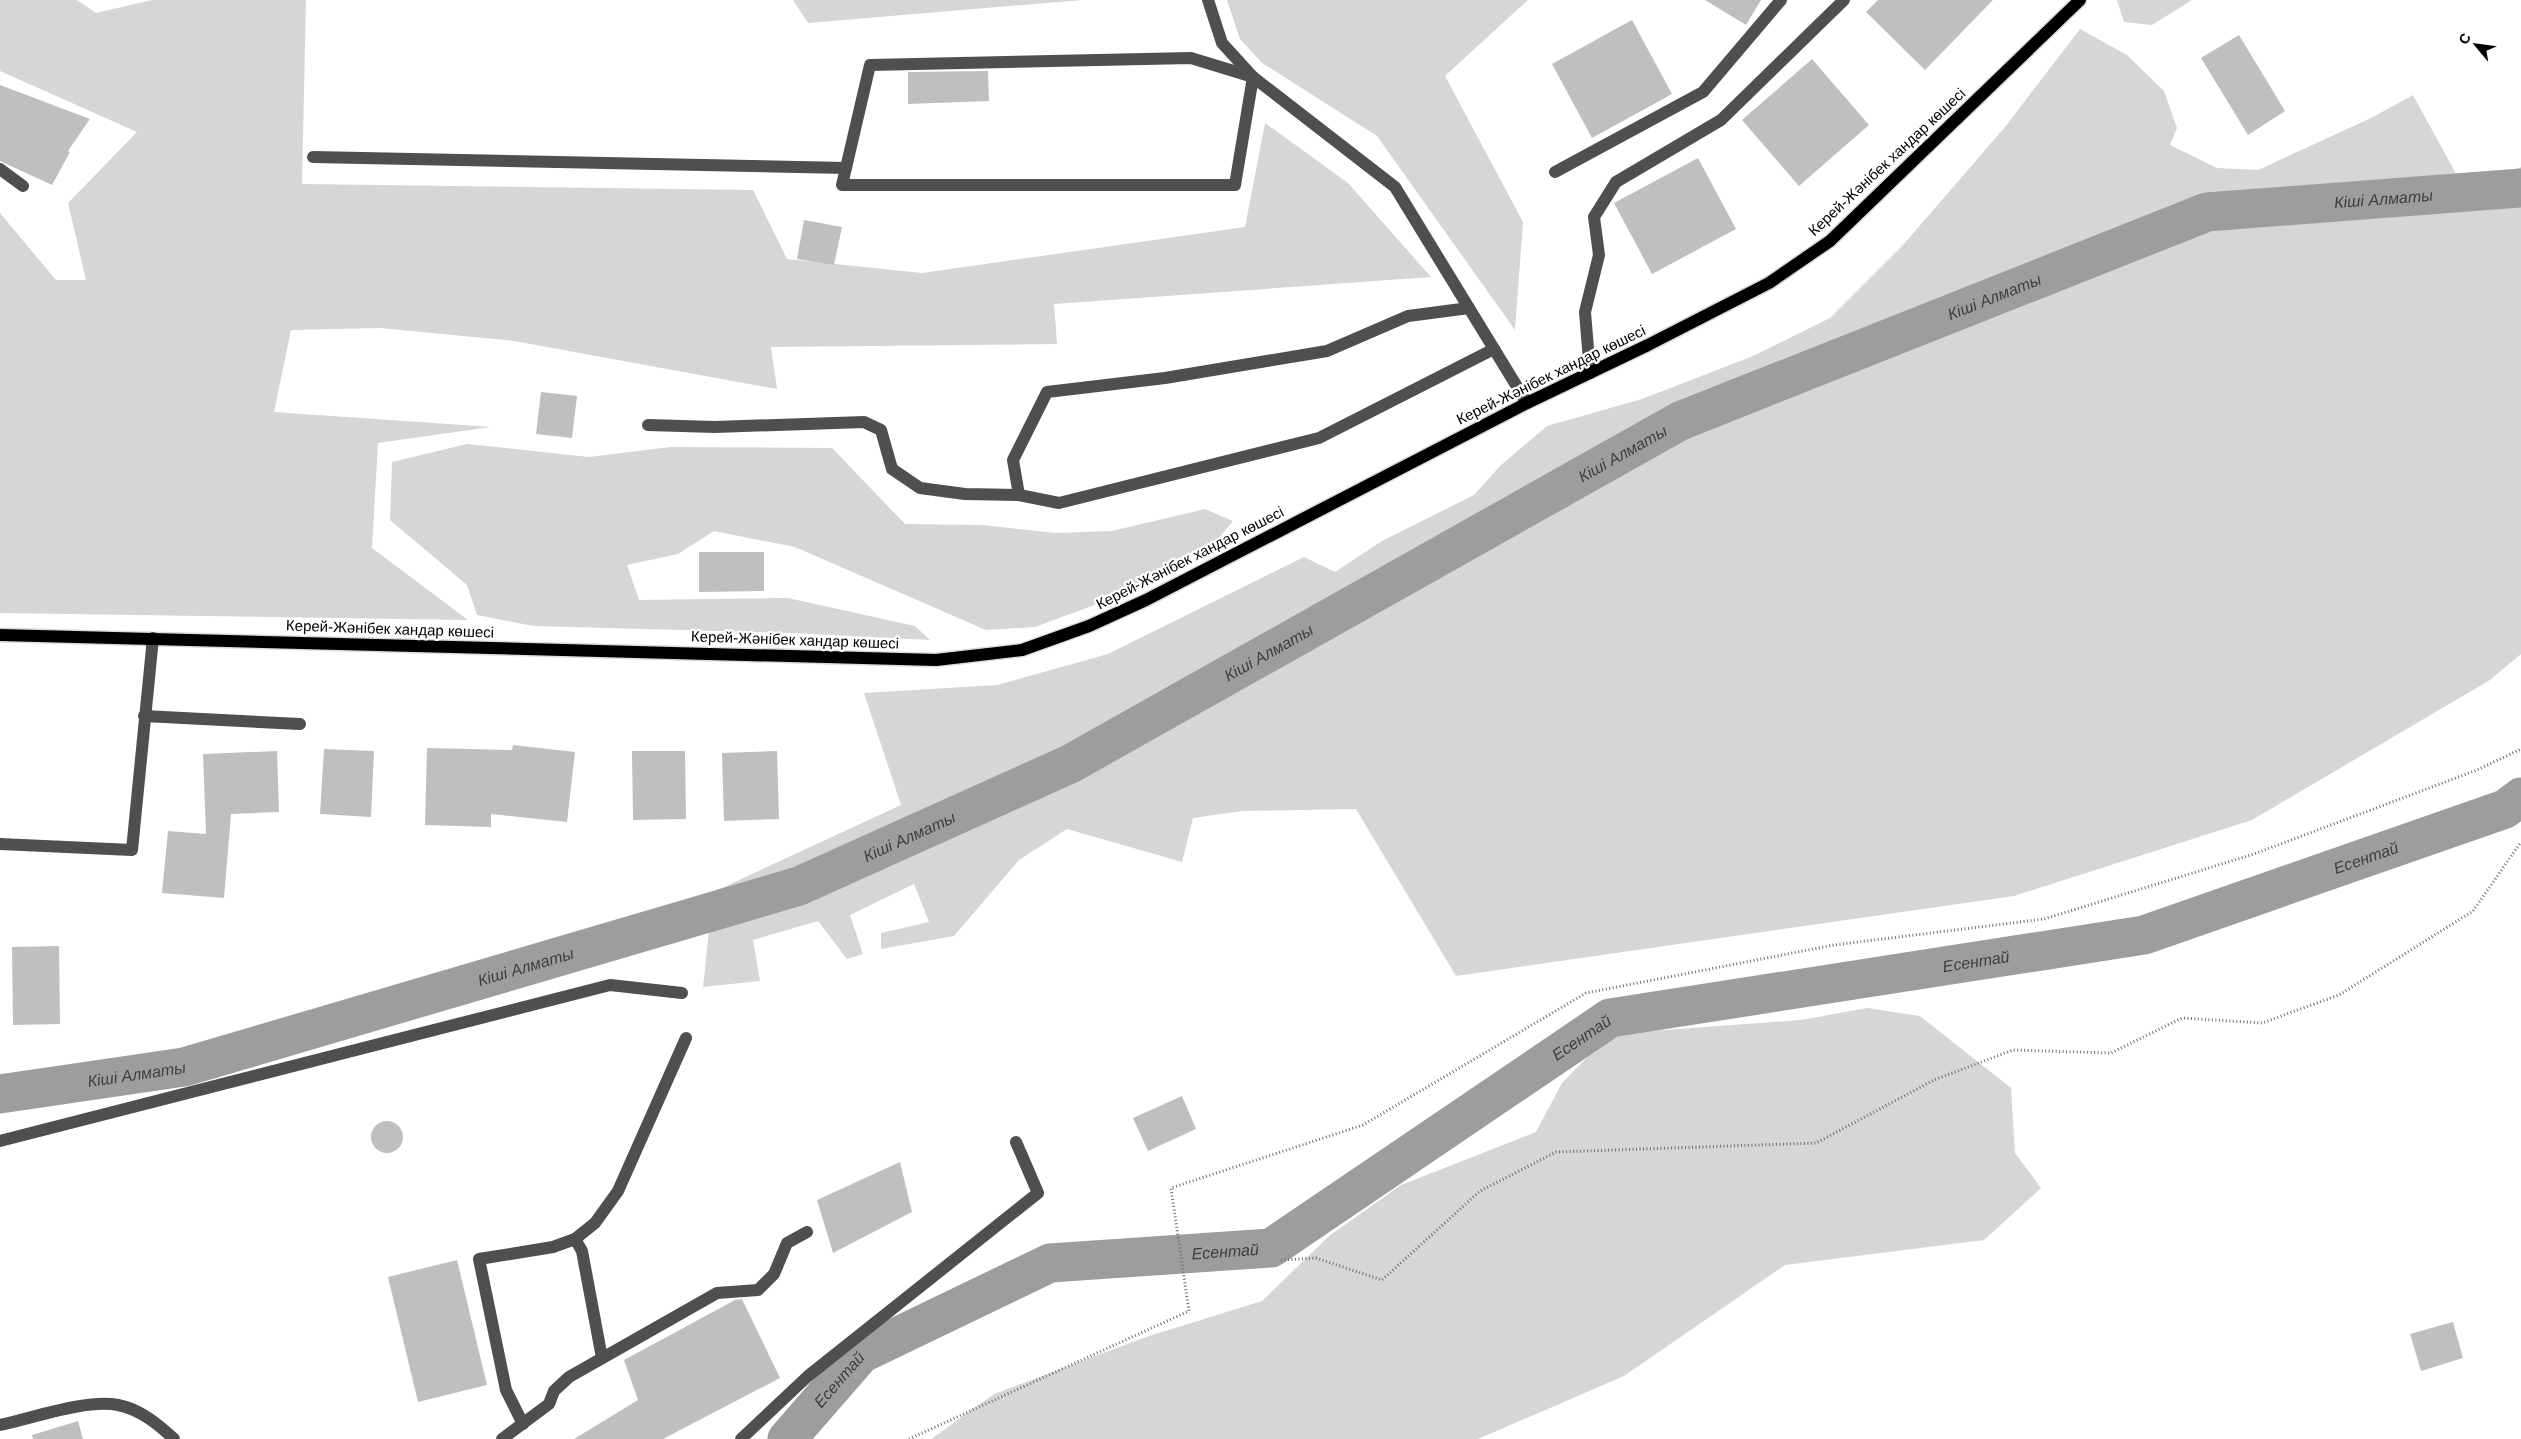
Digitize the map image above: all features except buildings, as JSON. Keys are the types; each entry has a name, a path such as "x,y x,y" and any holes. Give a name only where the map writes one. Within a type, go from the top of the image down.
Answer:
{"main road":[{"name":"Керей-Жәнібек хандар көшесі","path":"0,635 936,660 1022,650 1089,626 1146,600 1528,403 1769,284 1830,241 2080,0"}],"street":[{"path":"1208,0 1222,43 1253,76 1395,187 1528,403"},
{"path":"1555,172 1702,92 1781,0"},
{"path":"1590,373 1585,312 1599,255 1594,217 1616,182 1721,120 1844,0"},
{"path":"1192,58 1253,76 1235,185 842,185 870,65 1192,58"},
{"path":"314,157 846,168"},
{"path":"0,169 24,186"},
{"path":"1019,494 1013,460 1047,392 1165,378 1318,353 1408,316 1469,308"},
{"path":"648,425 715,427 864,422 881,430 892,469 920,488 965,494 1019,494 1059,503 1319,438 1494,349"},
{"path":"0,844 132,850 153,638"},
{"path":"144,716 300,724"},
{"path":"0,1142 610,985 682,993"},
{"path":"523,1424 506,1390 479,1259 553,1247 575,1238 595,1223 618,1191 686,1038"},
{"path":"741,1439 808,1376 1038,1193 1016,1142"},
{"path":"502,1439 549,1404 554,1390 569,1377 717,1293 758,1290 774,1274 787,1243 807,1232"},
{"path":"575,1238 582,1251 602,1358"},
{"path":"0,1425 80,1406 118,1405 155,1421 174,1439"}],"path":[{"path":"909,1439 1189,1311 1171,1188 1363,1124 1586,993 1834,945 2044,919 2254,854 2477,770 2521,749"},
{"path":"1281,1260 1316,1258 1382,1280 1480,1191 1556,1152 1816,1143 1934,1080 2014,1050 2111,1054 2182,1018 2262,1023 2339,995 2473,911 2521,842"}],"shaded area":[{"path":"0,0 77,0 96,13 152,0 306,0 302,184 753,190 787,259 922,273 1245,227 1265,123 1348,183 1431,277 1054,304 1057,344 771,347 777,389 514,341 380,328 291,330 274,412 491,427 378,443 372,548 468,620 0,613 0,213 56,280 86,280 68,203 137,132 0,71"},
{"path":"793,0 1082,0 808,23"},
{"path":"1227,0 1528,0 1445,76 1523,222 1515,330 1377,136 1262,63 1240,39"},
{"path":"2117,0 2192,0 2152,25 2124,22"},
{"path":"2080,29 2127,55 2164,91 2177,128 2170,145 2217,168 2258,170 2371,118 2413,95 2466,192 2521,167 2521,654 2490,680 2252,820 2014,896 1456,976 1356,809 1242,811 1193,818 1182,862 1067,829 1019,860 954,936 881,949 881,933 929,922 914,884 850,915 863,954 847,959 818,921 753,940 760,981 703,987 713,892 901,805 864,693 997,685 1108,654 1304,557 1335,572 1382,541 1474,495 1500,466 1547,426 1642,399 1753,356 1830,318 1903,245 2005,127"},
{"path":"467,444 589,457 670,447 832,448 905,524 981,525 1056,533 1112,531 1205,509 1233,521 1219,538 1108,600 1035,627 986,630 795,547 714,531 678,554 627,565 639,600 788,598 915,626 930,640 791,633 533,626 477,615 467,585 390,520 392,462"},
{"path":"1867,1008 1920,1016 2011,1088 2015,1153 2041,1188 1984,1240 1785,1265 1624,1376 1478,1439 931,1439 994,1394 1146,1337 1262,1301 1329,1236 1401,1185 1536,1132 1562,1083 1610,1034 1801,1020"}],"waterway":[{"name":"Кіші Алматы","path":"0,1094 184,1067 799,886 1070,764 1680,421 2207,212 2521,188"},
{"name":"Есентай","path":"787,1439 861,1354 1050,1263 1271,1248 1610,1018 2144,935 2505,809 2521,797"}]}
